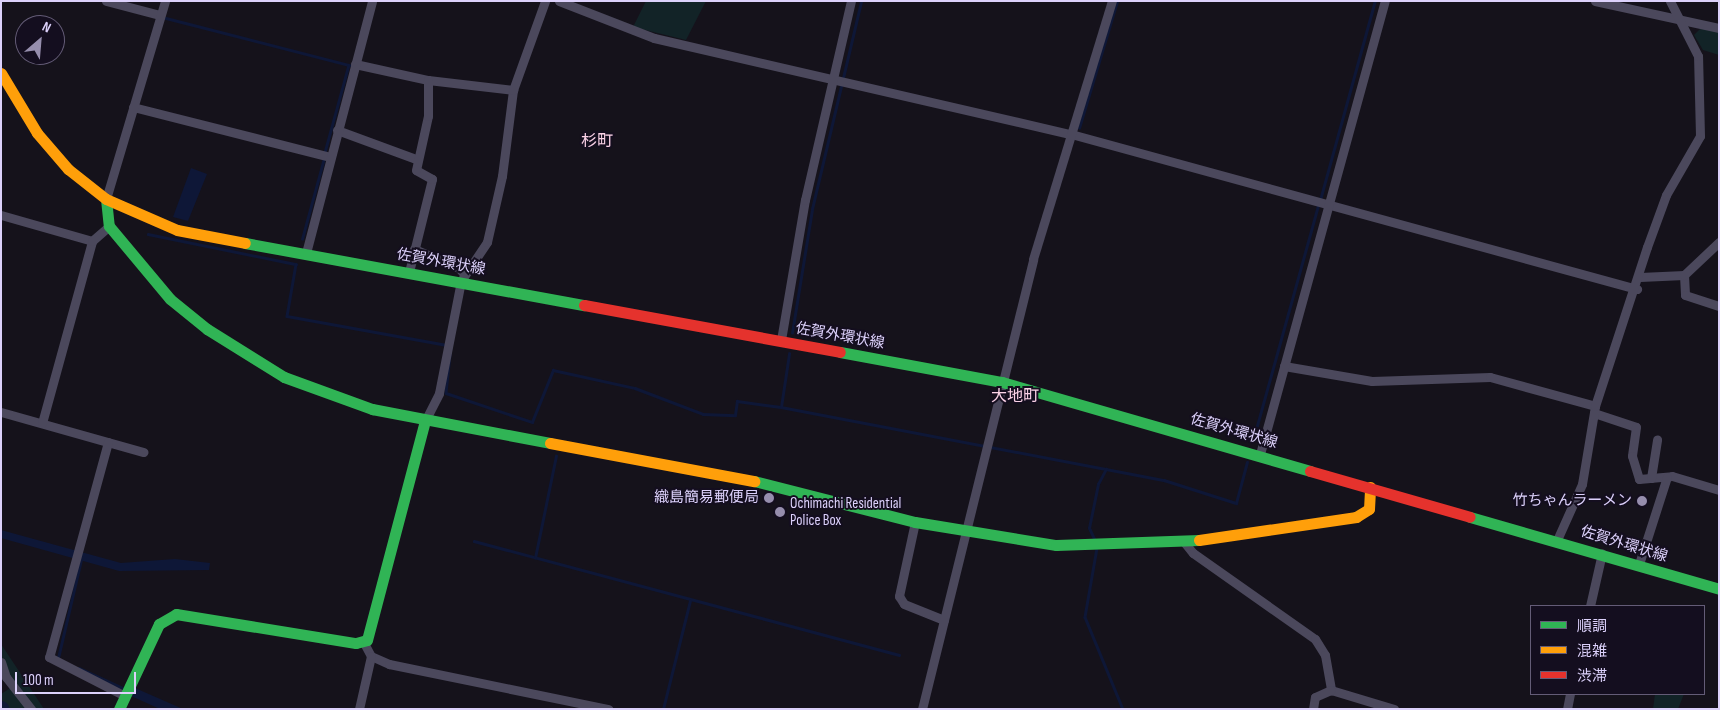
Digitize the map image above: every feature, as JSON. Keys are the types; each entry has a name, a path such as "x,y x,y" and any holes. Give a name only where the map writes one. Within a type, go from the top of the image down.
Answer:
{"street":[{"path":"106,1 160,15"},
{"path":"165,1 106,199 109,226 140,268 170,299 239,352 322,393 425,421 748,480 915,522 966,531 1097,548 1184,542 1356,517 1369,509 1370,486"},
{"path":"306,253 372,1"},
{"path":"364,643 372,630 425,421 439,393 462,278 486,242 502,176 513,90 545,1"},
{"path":"559,1 654,38 1071,134 1637,289"},
{"path":"780,340 805,200 852,1"},
{"path":"922,709 1002,382 1071,134 1112,1"},
{"path":"1260,454 1331,205 1385,1"},
{"path":"1596,1 1681,23 1719,28"},
{"path":"1557,540 1582,484 1594,409 1637,289 1666,195 1694,149 1703,122 1698,56 1670,1"},
{"path":"355,64 428,80 513,90"},
{"name":"佐賀外環状線","path":"1,73 37,133 68,169 106,199 177,230 409,272 462,278 1002,382 1260,454 1640,564 1719,589"},
{"path":"409,272 432,179 416,170 416,159 428,116 428,80"},
{"path":"133,107 330,157"},
{"path":"337,130 416,159"},
{"path":"1,215 92,241"},
{"path":"42,423 92,241 109,226"},
{"path":"1640,277 1684,275 1719,242"},
{"path":"414,249 459,268 462,278"},
{"path":"1684,275 1685,295 1719,306"},
{"path":"1284,366 1372,381 1490,377 1594,409 1636,427 1633,468 1639,478 1667,477 1719,490"},
{"path":"1,412 143,452"},
{"path":"1651,478 1657,439"},
{"path":"108,442 49,657 125,696"},
{"path":"1640,564 1667,477"},
{"path":"915,522 899,596 904,604 944,620"},
{"path":"1184,542 1192,553 1315,639 1325,655 1331,690"},
{"path":"1590,605 1602,553"},
{"path":"119,709 159,624 176,614 364,643"},
{"path":"364,643 371,656 389,664 608,709"},
{"path":"360,709 371,656"},
{"path":"1,662 6,677 31,709"},
{"path":"1313,709 1315,697 1331,690 1394,709"},
{"path":"1567,709 1570,695"}],"shaded area":[{"path":"646,1 706,1 686,40 633,27"},
{"path":"1700,29 1719,29 1719,55 1703,50 1694,35"},
{"path":"1,644 44,709 10,709 1,699 1,694 15,685 1,658"},
{"path":"1655,695 1684,695 1678,709 1653,709"}],"water":[{"path":"191,168 207,174 188,221 173,217"},
{"path":"1,530 121,563 175,559 210,563 209,570 119,571 1,538"},
{"path":"135,688 183,709 160,709 131,696"}],"waterway":[{"path":"792,333 812,209 861,1"},
{"path":"1079,128 1117,1"},
{"path":"1320,200 1375,1"},
{"path":"166,18 349,65 325,153"},
{"path":"302,239 324,158"},
{"path":"1253,440 1318,205"},
{"path":"148,234 296,264 287,316 446,345"},
{"path":"451,346 446,393 532,422 553,370 635,388 703,414 735,415 737,401 781,407 1164,480 1236,503 1247,462"},
{"path":"781,407 789,354"},
{"path":"535,558 556,456"},
{"path":"1095,541 1089,528 1098,484 1106,469"},
{"path":"474,541 899,655"},
{"path":"1097,548 1085,617 1123,709"},
{"path":"58,658 81,560"},
{"path":"663,709 690,601"},
{"path":"79,668 123,688"}],"traffic: fast":[{"path":"106,199 109,226 170,299 207,329 284,377 372,409 550,443"},
{"path":"245,243 584,305"},
{"path":"840,352 1002,382 1310,471"},
{"path":"119,709 159,624 176,614 356,643 367,640 425,421"},
{"path":"754,481 915,522 1056,545 1199,540"},
{"path":"1470,517 1719,589"}],"traffic: slow":[{"path":"1,73 37,133 68,169 106,199 177,230 245,243"},
{"path":"550,443 754,481"},
{"path":"1199,540 1356,517 1369,509 1370,487"}],"traffic: jam":[{"path":"584,305 840,352"},
{"path":"1310,471 1470,517"}],"place":[{"name":"織島簡易郵便局","path":"769,498"},
{"name":"竹ちゃんラーメン","path":"1642,501"},
{"name":"Ochimachi Residential Police Box","path":"780,512"}],"district":[{"name":"杉町","path":"597,142"},
{"name":"大地町","path":"1015,397"}]}
